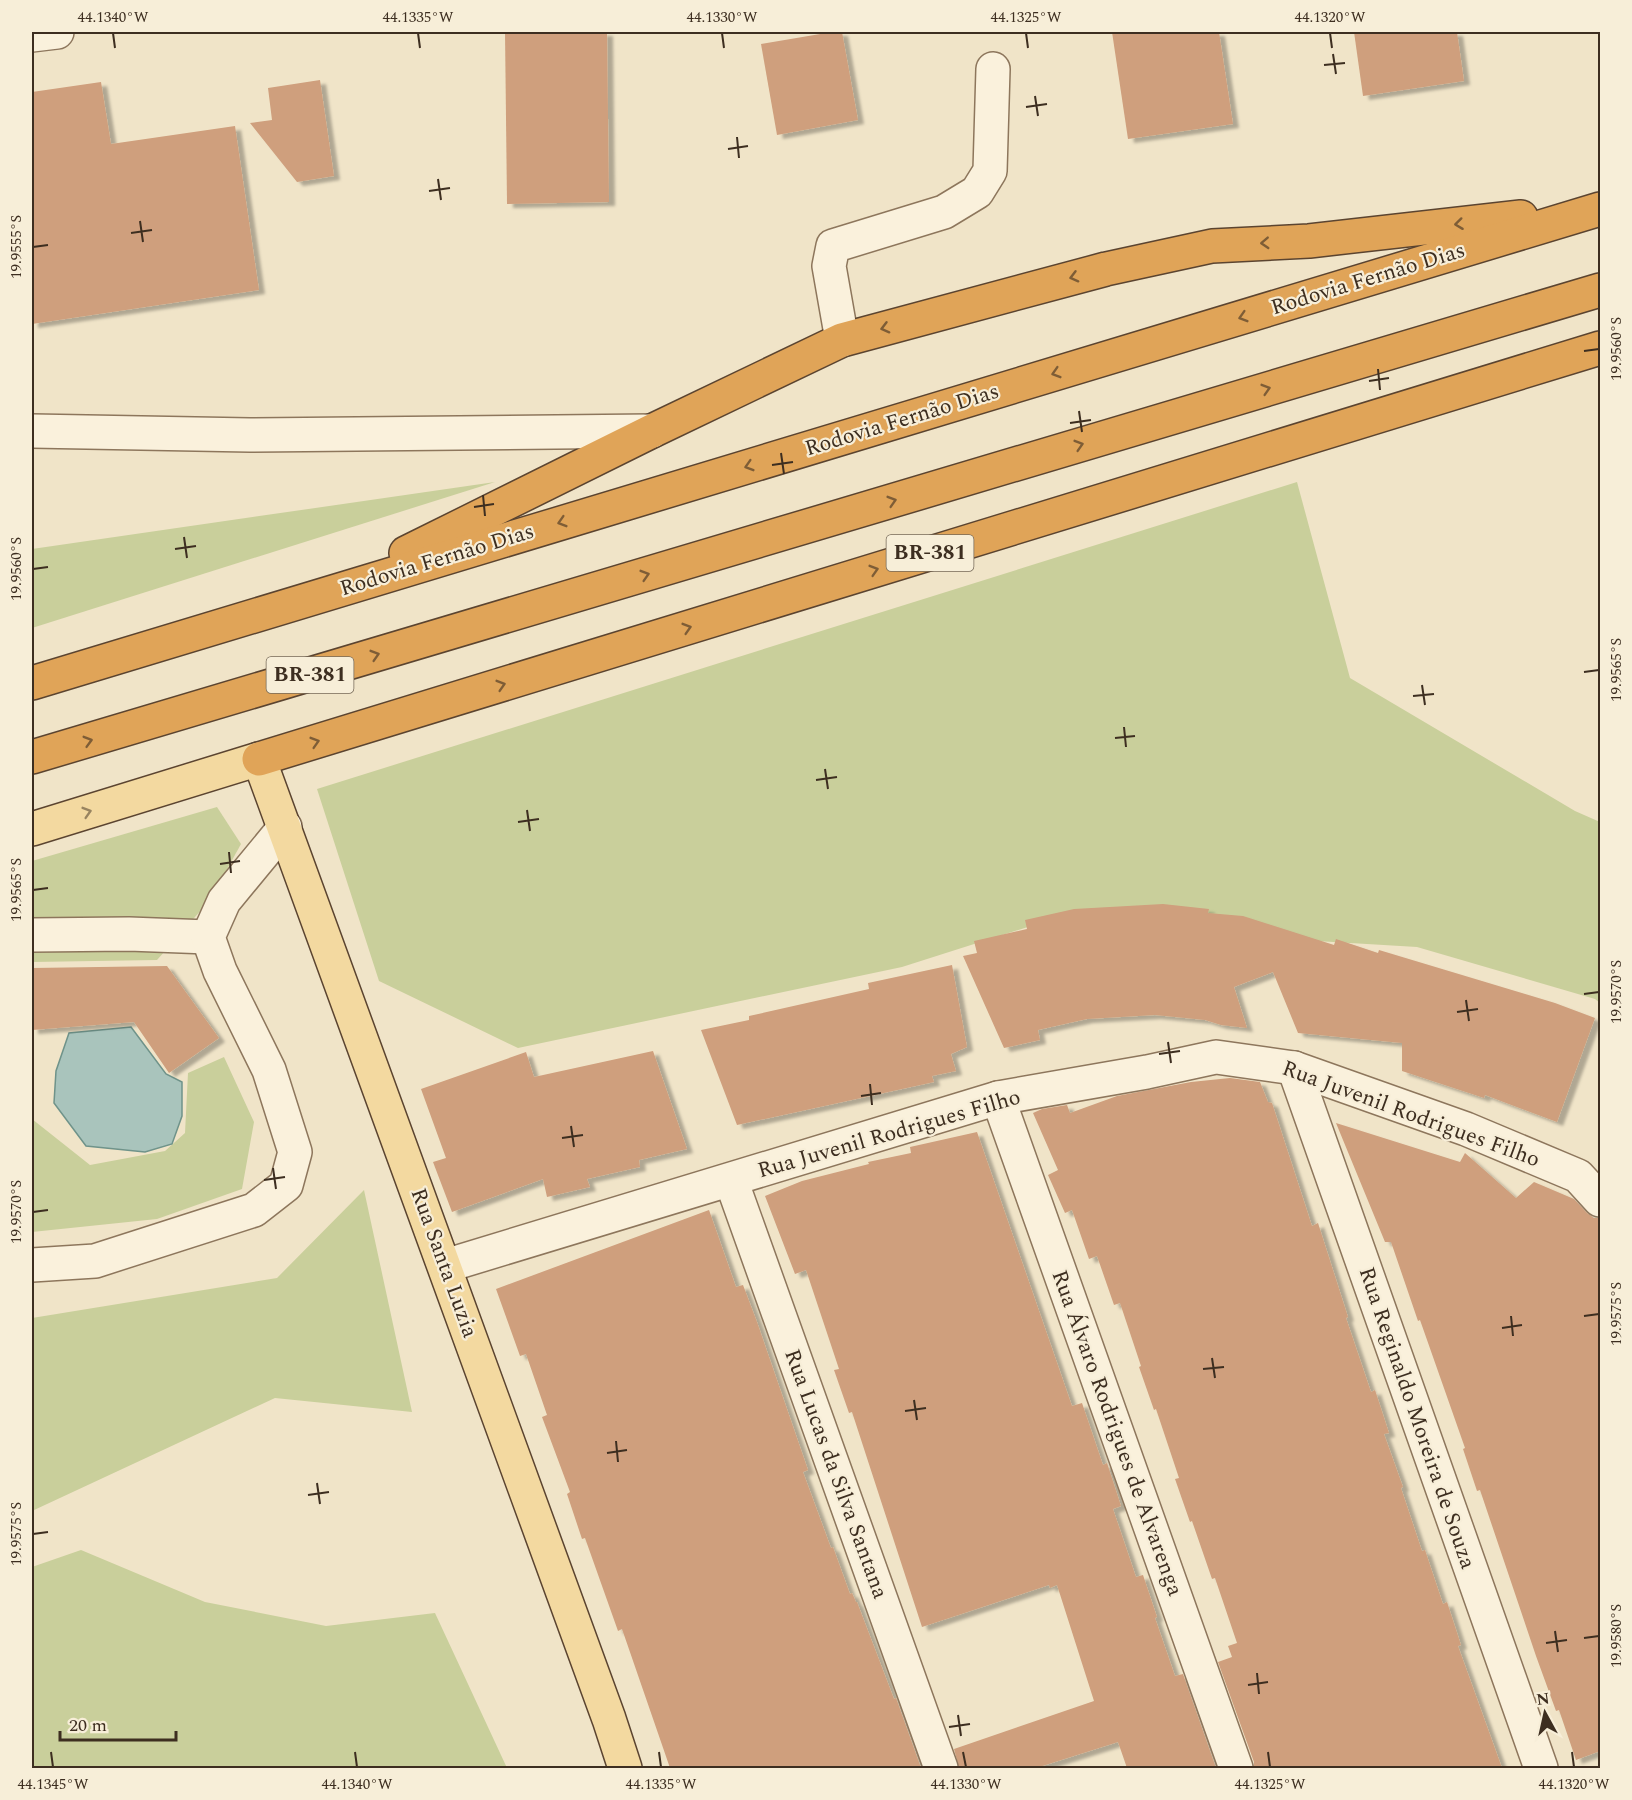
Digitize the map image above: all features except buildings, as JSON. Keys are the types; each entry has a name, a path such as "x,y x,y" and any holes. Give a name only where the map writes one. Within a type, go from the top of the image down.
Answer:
{"highway":[{"path":"322,595 652,431 842,340 1106,269 1212,246 1309,241 1600,208"},
{"name":"Rodovia Fernão Dias","path":"32,682 1600,208"},
{"name":"BR-381","path":"32,757 1600,290"},
{"name":"BR-381","path":"259,759 1600,348"}],"main road":[{"name":"Rua Santa Luzia","path":"259,759 606,1708 625,1768"},
{"name":"BR-381","path":"32,829 259,759"}],"street":[{"path":"32,35 57,32"},
{"path":"842,340 830,266 833,246 944,212 977,192 990,171 993,69"},
{"path":"32,431 250,435 652,431"},
{"path":"32,1265 96,1261 254,1210 286,1185 295,1152 269,1070 220,971 208,937 224,901 285,827"},
{"path":"32,935 129,934 208,937"},
{"name":"Rua Juvenil Rodrigues Filho","path":"445,1266 998,1098 1216,1058 1294,1068 1466,1129 1578,1176 1600,1200"},
{"name":"Rua Reginaldo Moreira de Souza","path":"1294,1068 1541,1768"},
{"name":"Rua Álvaro Rodrigues de Alvarenga","path":"998,1098 1236,1768"},
{"name":"Rua Lucas da Silva Santana","path":"731,1180 941,1768"}],"green space":[{"path":"495,482 32,628 32,549"},
{"path":"1297,482 1350,678 1575,811 1600,822 1600,1003 1595,999 1417,947 1300,940 1078,911 902,967 518,1048 379,981 317,789"},
{"path":"217,807 241,844 210,900 157,960 32,962 32,861"},
{"path":"224,1057 254,1122 242,1189 157,1219 32,1232 32,1119 90,1165 165,1151 185,1133 188,1073"},
{"path":"364,1190 412,1412 275,1398 32,1511 32,1318 277,1278"},
{"path":"81,1550 205,1602 326,1626 435,1613 507,1768 32,1768 32,1567"}],"water":[{"path":"131,1027 166,1074 182,1082 182,1116 172,1144 145,1152 86,1146 54,1103 56,1071 69,1033"}]}
